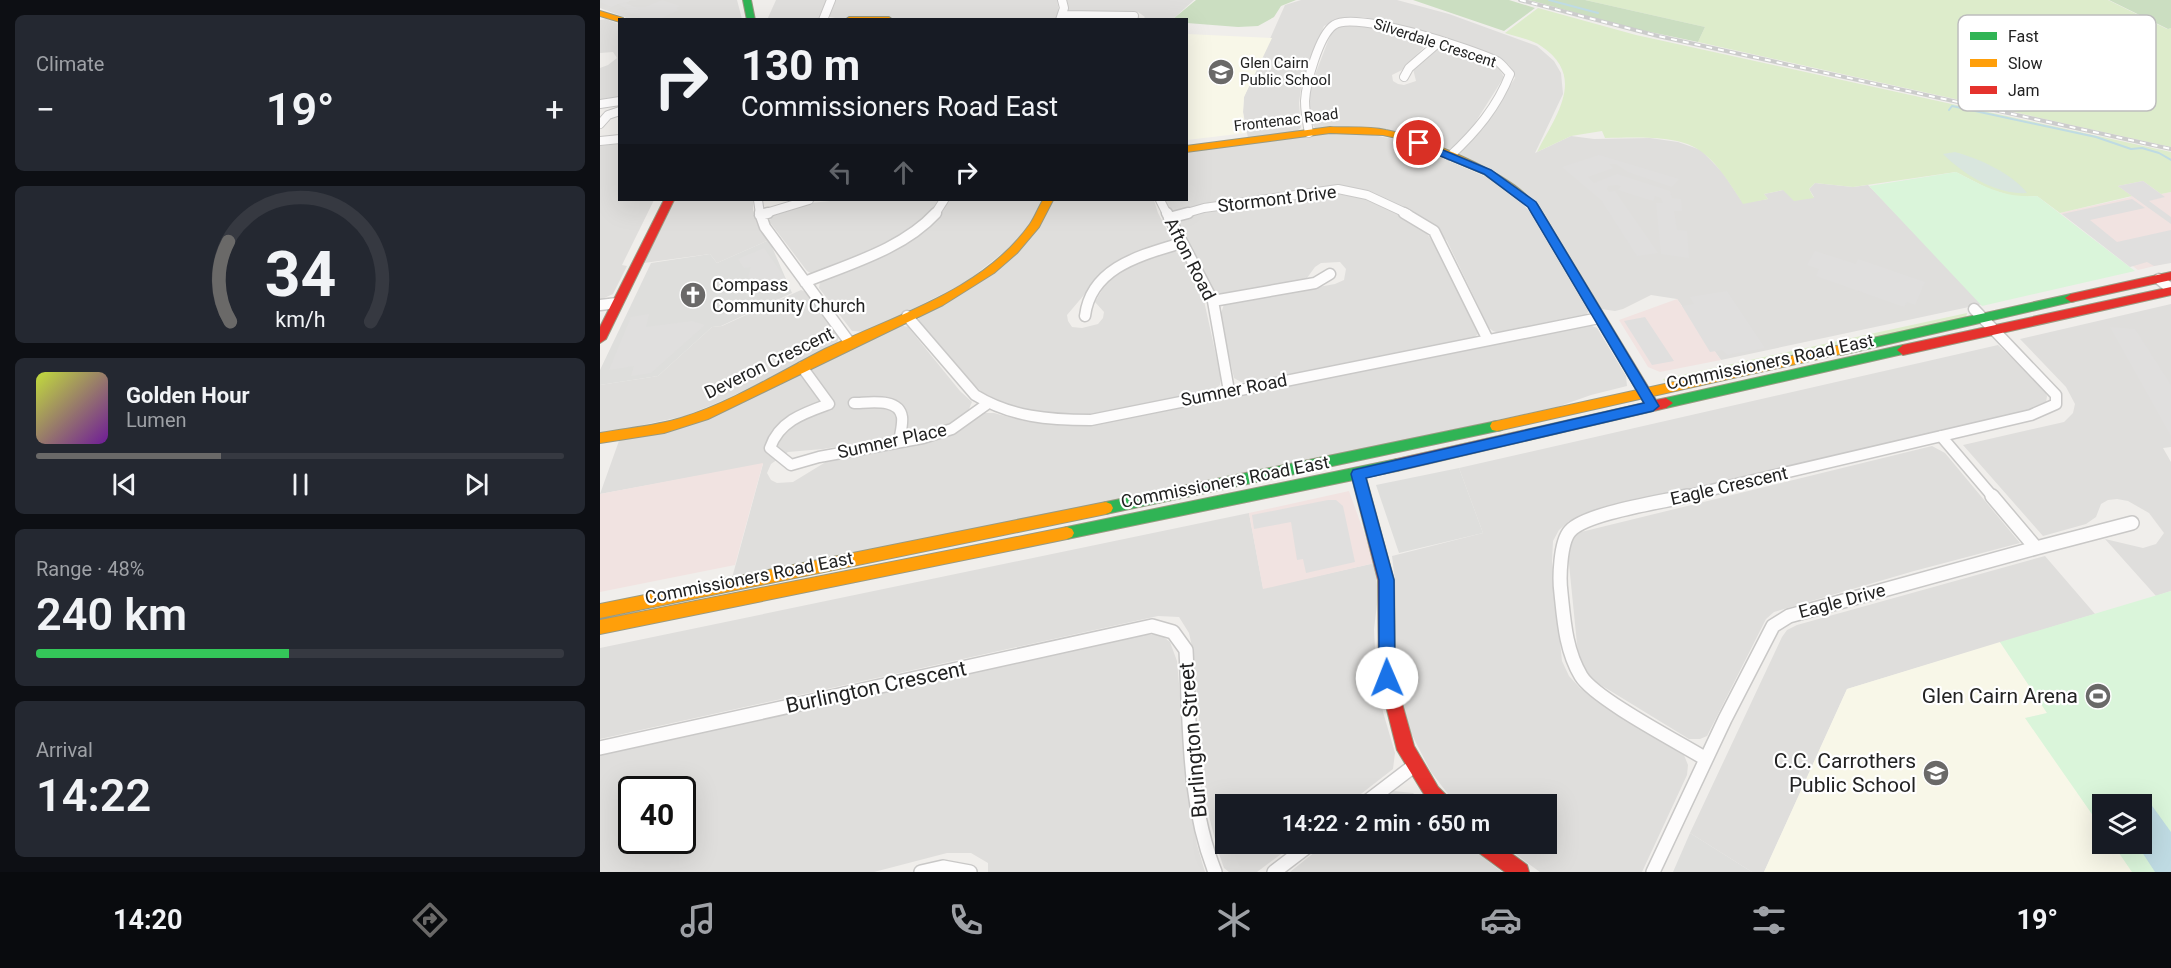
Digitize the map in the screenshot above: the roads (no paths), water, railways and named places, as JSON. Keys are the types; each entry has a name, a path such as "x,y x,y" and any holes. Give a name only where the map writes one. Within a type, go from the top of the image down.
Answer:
{"main road":[{"path":"747,0 751,18"},
{"path":"602,15 618,19"},
{"name":"Frontenac Road","path":"1188,149 1309,133 1347,130 1383,132 1404,137 1488,172 1532,204 1653,406"},
{"path":"600,339 668,201"},
{"name":"Deveron Crescent","path":"600,438 682,423 713,412 981,277 1009,256 1032,231 1047,201"},
{"name":"Commissioners Road East","path":"600,611 1353,458 1645,393 1979,314 2165,278"},
{"name":"Commissioners Road East","path":"600,627 1358,474 2171,290"},
{"path":"1358,474 1386,580 1387,678 1406,750 1433,794"},
{"path":"1496,854 1520,872"}],"street":[{"path":"824,18 831,0"},
{"path":"1062,0 1061,17 1134,16"},
{"name":"Silverdale Crescent","path":"1309,133 1304,110 1308,78 1328,30 1335,23 1344,20 1373,21 1499,62 1510,74 1506,85 1481,123 1468,140 1450,156"},
{"path":"1404,77 1417,61 1439,42"},
{"path":"600,104 618,101"},
{"path":"600,124 604,113"},
{"path":"600,141 618,139"},
{"name":"Stormont Drive","path":"1169,218 1213,207 1338,189 1367,195 1416,218 1434,231 1488,340"},
{"path":"759,201 760,215 765,227 850,343"},
{"path":"760,215 806,201"},
{"path":"805,282 911,234 937,213 943,201"},
{"name":"Afton Road","path":"1160,201 1213,301 1229,391"},
{"path":"1085,316 1085,305 1101,283 1121,264 1181,243"},
{"path":"1213,301 1315,283 1330,274"},
{"path":"2165,278 2171,290"},
{"path":"600,305 617,303"},
{"name":"Eagle Crescent","path":"1706,759 1602,696 1582,678 1567,645 1560,584 1563,548 1570,531 1596,517 2031,415 2051,408 2055,404 2056,395 1979,314"},
{"name":"Sumner Road","path":"907,316 963,383 987,404 1031,418 1091,420 1599,318"},
{"name":"Sumner Place","path":"802,367 829,404 796,416 771,440 770,448 792,465 819,457 899,442 952,429 987,404"},
{"path":"854,403 884,402 897,407 902,416 899,442"},
{"path":"1941,436 2036,548"},
{"path":"1353,458 1358,474"},
{"name":"Eagle Drive","path":"1653,872 1706,759 1773,626 1779,620 2132,523"},
{"name":"Burlington Crescent","path":"600,748 1152,626"},
{"name":"Burlington Street","path":"1152,626 1173,632 1186,650 1195,806 1208,859 1215,872"},
{"path":"1377,794 1415,765"},
{"path":"1274,872 1298,854"},
{"path":"921,872 943,867 970,872"}],"water":[{"path":"2152,806 2171,832 2171,872 2155,872 2143,854 2152,854"}],"waterway":[{"path":"1549,0 1598,13"},
{"path":"1949,110 1952,106 1958,107"},
{"path":"1975,111 2096,137 2131,149 2142,148 2159,153 2171,160"}],"railway":[{"path":"1520,0 1658,36 1958,102"},
{"path":"1998,111 2171,149"}],"place":[{"name":"Glen Cairn Public School","path":"1221,72"},
{"name":"Compass Community Church","path":"693,295"},
{"name":"Glen Cairn Arena","path":"2098,696"},
{"name":"C.C. Carrothers Public School","path":"1936,773"}]}
